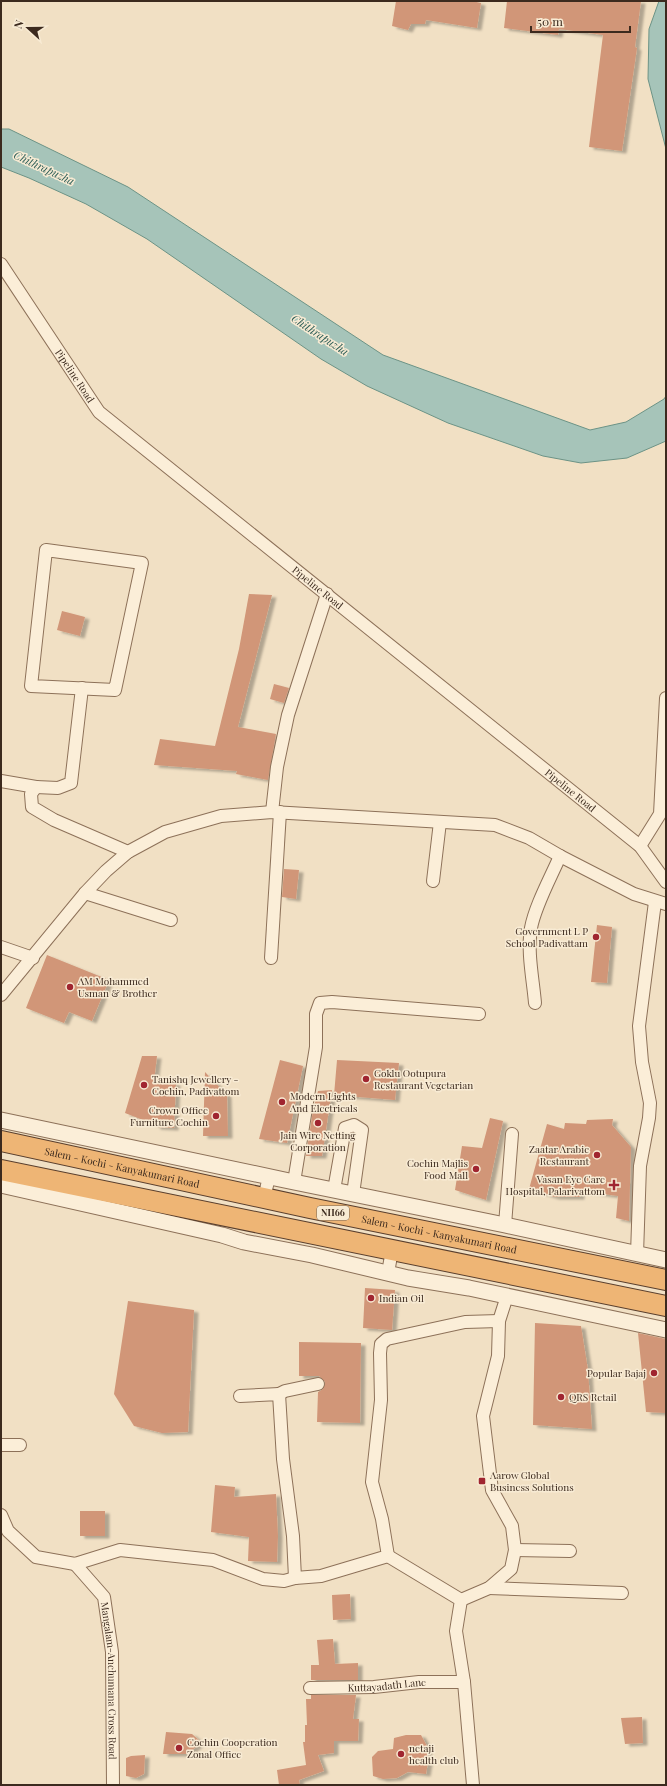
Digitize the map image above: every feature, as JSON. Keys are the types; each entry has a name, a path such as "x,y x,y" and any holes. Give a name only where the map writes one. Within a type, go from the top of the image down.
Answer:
{"highway":[{"name":"Salem - Kochi - Kanyakumari Road","path":"1,1141 264,1198 666,1280"},
{"path":"91,1188 97,1161"},
{"name":"NH66","path":"1,1170 666,1306"}],"street":[{"name":"Pipeline Road","path":"1,264 100,412 640,846 666,882"},
{"path":"46,550 142,564 115,690 82,688 31,686 46,550"},
{"path":"271,958 277,768 288,715 327,594"},
{"path":"1,781 36,787 58,788 71,783 82,688"},
{"path":"640,846 660,814 666,698"},
{"path":"36,787 31,794 32,807 54,820 128,852"},
{"path":"1,995 85,893 106,871 128,852 164,832 214,818 276,812 495,825 529,838 560,856 634,894 660,903 639,1026 642,1062 650,1103 649,1118 640,1166 637,1254"},
{"path":"433,881 440,822"},
{"path":"535,1003 531,952 531,928 541,899 560,856"},
{"path":"85,893 171,920"},
{"path":"1,947 33,958"},
{"path":"294,1182 316,1047 316,1014 320,1003 332,1002 479,1014"},
{"path":"1,1120 666,1260"},
{"path":"334,1190 345,1128 354,1125 362,1130 353,1194"},
{"path":"505,1225 512,1134"},
{"path":"264,1198 269,1177"},
{"path":"1,1184 222,1235 244,1242 666,1330"},
{"path":"388,1273 392,1250"},
{"path":"461,1600 489,1588 511,1569 515,1550 512,1526 492,1490 483,1416 498,1356 499,1321 507,1296"},
{"path":"388,1556 382,1519 372,1482 381,1400 381,1344 387,1339 465,1322 499,1321"},
{"path":"240,1396 279,1394 285,1391 318,1384"},
{"path":"279,1394 283,1459 293,1536 295,1578"},
{"path":"1,1446 20,1445"},
{"path":"1,1515 8,1531 36,1557 75,1564 120,1550 213,1560 263,1579 284,1581 295,1578 320,1576 388,1556 461,1600"},
{"path":"515,1550 570,1551"},
{"name":"Mangalam-Anchumana Cross Road","path":"75,1564 104,1597 112,1652 113,1785"},
{"path":"489,1588 622,1593"},
{"path":"461,1600 456,1632 464,1682 473,1785"},
{"name":"Kuttayadath Lane","path":"310,1688 374,1688 419,1682 464,1682"}],"water":[{"path":"659,1 666,1 666,149 648,79 649,29"},
{"name":"Chithrapuzha","path":"1,129 9,129 128,187 383,355 590,430 626,422 664,399 666,396 666,441 627,458 581,463 543,456 448,423 367,386 321,359 147,239 86,204 1,167"}],"building":[{"path":"396,1 472,1 481,3 477,28 426,20 425,24 411,24 408,30 392,26"},
{"path":"507,1 641,1 635,47 637,48 622,151 589,147 603,35 559,29 558,35 504,28"},
{"path":"249,594 272,595 238,727 276,734 268,780 236,774 237,771 154,765 160,739 215,746 239,649"},
{"path":"62,611 85,617 80,636 57,630"},
{"path":"274,684 289,688 284,703 270,699"},
{"path":"284,869 299,870 296,899 282,897"},
{"path":"597,925 612,927 607,983 591,982"},
{"name":"AM Mohammed Usman & Brother","path":"47,955 109,980 92,1021 69,1012 64,1023 26,1008"},
{"path":"142,1056 157,1056 154,1081 176,1083 174,1128 156,1127 156,1125 125,1113"},
{"name":"Modern Lights And Electricals","path":"280,1060 303,1066 287,1143 259,1139"},
{"name":"Goklu Ootupura Restaurant Vegetarian","path":"337,1060 399,1063 395,1100 334,1095"},
{"name":"Crown Office Furniture Cochin","path":"205,1072 227,1095 228,1136 203,1136"},
{"name":"Jain Wire Netting Corporation","path":"332,1090 322,1156 306,1156 313,1110 318,1091"},
{"name":"Cochin Majlis Food Mall","path":"490,1118 503,1121 486,1200 455,1190 462,1146 482,1148"},
{"path":"613,1119 612,1125 631,1147 629,1221 616,1218 618,1196 580,1191 580,1197 555,1197 529,1189 547,1124 564,1129 565,1123 586,1124 587,1120"},
{"path":"365,1288 395,1290 392,1330 363,1328"},
{"path":"128,1301 194,1310 188,1432 162,1433 134,1426 114,1394"},
{"name":"QRS Retail","path":"535,1323 581,1326 588,1370 592,1429 533,1425"},
{"name":"Popular Bajaj","path":"638,1333 666,1339 666,1413 646,1412"},
{"path":"299,1342 361,1343 360,1423 317,1422 318,1392 323,1389 325,1382 319,1376 299,1376"},
{"path":"215,1485 235,1487 234,1497 276,1494 278,1536 277,1562 248,1561 249,1537 211,1532"},
{"path":"80,1511 105,1511 105,1536 80,1536"},
{"path":"350,1594 351,1619 333,1620 332,1595"},
{"path":"333,1639 335,1664 358,1663 358,1680 311,1680 311,1665 319,1665 317,1640"},
{"path":"311,1695 356,1695 353,1719 359,1719 358,1741 334,1741 334,1753 318,1755 324,1771 299,1780 300,1785 279,1785 277,1770 306,1765 303,1742 305,1742 305,1725 307,1725 306,1699 311,1699"},
{"path":"642,1717 643,1743 625,1744 621,1718"},
{"name":"Cochin Cooperation Zonal Office","path":"166,1732 192,1734 201,1742 188,1754 163,1754"},
{"name":"netaji health club","path":"406,1735 421,1735 427,1746 428,1762 426,1774 408,1772 397,1778 383,1779 373,1776 372,1757 378,1751 393,1749 394,1738"},
{"path":"145,1755 144,1774 136,1778 126,1776 126,1758"}],"place":[{"name":"Government L P School Padivattam","path":"596,937"},
{"name":"AM Mohammed Usman & Brother","path":"70,987"},
{"name":"Goklu Ootupura Restaurant Vegetarian","path":"366,1079"},
{"name":"Tanishq Jewellery - Cochin, Padivattom","path":"144,1085"},
{"name":"Modern Lights And Electricals","path":"282,1102"},
{"name":"Crown Office Furniture Cochin","path":"216,1116"},
{"name":"Jain Wire Netting Corporation","path":"318,1123"},
{"name":"Zaatar Arabic Restaurant","path":"597,1155"},
{"name":"Cochin Majlis Food Mall","path":"476,1169"},
{"name":"Vasan Eye Care Hospital, Palarivattom","path":"614,1185"},
{"name":"Indian Oil","path":"371,1298"},
{"name":"Popular Bajaj","path":"654,1373"},
{"name":"QRS Retail","path":"561,1397"},
{"name":"Aarow Global Business Solutions","path":"482,1481"},
{"name":"Cochin Cooperation Zonal Office","path":"179,1748"},
{"name":"netaji health club","path":"401,1754"}]}
